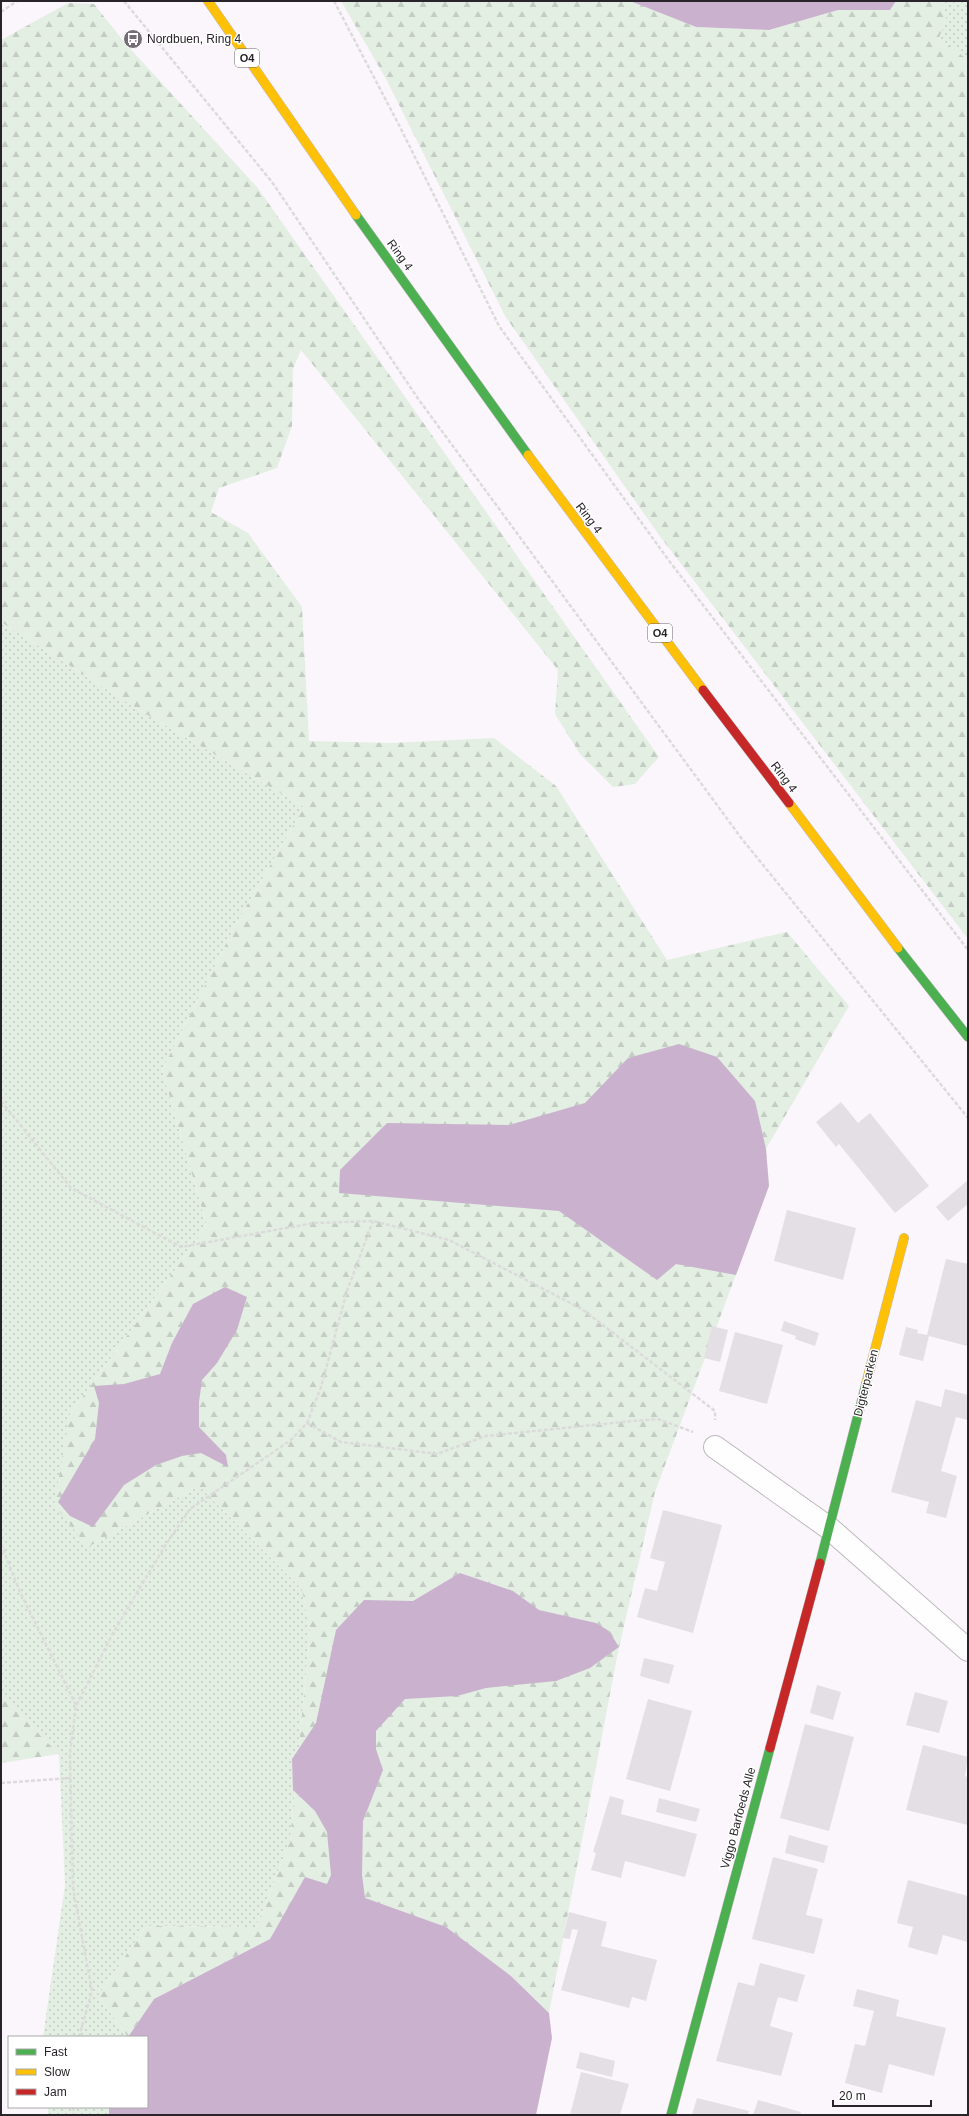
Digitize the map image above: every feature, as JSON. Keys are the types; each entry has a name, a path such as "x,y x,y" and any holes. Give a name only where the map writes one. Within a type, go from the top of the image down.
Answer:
{"main road":[{"name":"Ring 4","path":"208,1 361,222 564,505 968,1037"},
{"name":"Digterparken","path":"829,1528 904,1238"},
{"name":"Viggo Barfoeds Alle","path":"671,2115 829,1528"}],"street":[{"path":"714,1447 829,1528 968,1650"}],"path":[{"path":"1,12 17,1"},
{"path":"124,1 272,182 419,400 742,840 968,1118"},
{"path":"334,1 396,120 498,326 675,568 968,950"},
{"path":"1,1101 71,1188 181,1247 314,1223 373,1221 449,1240 582,1309 715,1411 714,1447"},
{"path":"79,2036 92,1991 73,1888 70,1753 76,1706 113,1633 165,1546 190,1509 292,1440 307,1423 321,1388 347,1291 373,1221"},
{"path":"307,1423 341,1442 437,1454 486,1436 658,1419 688,1429 714,1447"},
{"path":"1,1544 19,1590 76,1706"},
{"path":"1,1783 71,1778"}],"green space":[{"path":"341,1 630,1 696,27 769,30 838,10 890,10 896,1 941,1 946,19 939,38 968,60 968,939 659,535 505,316 386,79"},
{"path":"941,1 968,1 968,60 939,38 946,19"},
{"path":"68,3 94,4 125,43 257,187 659,757 635,784 613,787 580,754 555,714 558,670 301,350 293,369 292,426 277,468 219,488 211,512 248,533 302,607 309,741 391,743 494,738 556,786 667,960 787,932 849,1006 766,1149 769,1186 655,1492 618,1652 549,2013 511,1976 305,1877 270,1939 154,1999 129,2036 98,1996 146,1926 256,1927 290,1841 310,1631 302,1589 199,1486 88,1547 54,1505 70,1414 207,1226 162,1070 236,924 304,807 141,711 1,622 1,40"},
{"path":"1,622 141,711 304,807 236,924 162,1070 207,1226 70,1414 88,1547 199,1486 302,1589 310,1631 290,1841 256,1927 146,1926 98,1996 127,2036 43,2036 65,1885 59,1754 1,1696"},
{"path":"1,1696 59,1754 1,1763"},
{"path":"48,2108 109,2108 109,2115 48,2115"}],"shaded area":[{"path":"630,1 896,1 890,10 838,10 769,30 696,27"},
{"path":"679,1044 717,1057 755,1101 766,1149 769,1186 736,1275 676,1264 657,1280 559,1211 339,1193 340,1170 387,1123 509,1125 585,1103 628,1058"},
{"path":"225,1287 247,1297 237,1330 217,1363 202,1380 199,1402 199,1427 226,1455 228,1467 201,1453 182,1456 156,1465 124,1485 93,1527 70,1516 58,1502 95,1439 99,1403 94,1386 124,1384 160,1374 172,1343 193,1304"},
{"path":"460,1573 513,1591 539,1610 596,1623 609,1631 619,1647 590,1668 556,1681 486,1688 457,1696 405,1699 376,1731 376,1749 383,1770 363,1821 362,1875 365,1898 446,1927 511,1976 549,2013 552,2038 536,2115 109,2115 109,2108 148,2108 148,2036 129,2036 154,1999 270,1939 305,1877 327,1884 331,1875 327,1832 315,1811 293,1790 292,1759 316,1723 336,1630 364,1600 413,1601"}],"building":[{"path":"134,29 141,40 135,44 128,33"},
{"path":"841,1102 858,1123 870,1113 929,1186 895,1213 839,1144 836,1147 816,1122"},
{"path":"967,1181 968,1204 948,1221 936,1207"},
{"path":"787,1210 856,1228 843,1280 774,1261"},
{"path":"946,1259 968,1264 967,1346 929,1336 923,1361 899,1355 906,1327 918,1330 917,1333 927,1335"},
{"path":"784,1321 819,1333 815,1346 795,1339 796,1336 781,1331"},
{"path":"712,1326 728,1330 720,1362 704,1358"},
{"path":"735,1332 783,1345 767,1404 719,1391"},
{"path":"945,1389 968,1395 968,1420 956,1417 941,1471 957,1476 946,1518 926,1513 929,1502 891,1492 916,1400 941,1407"},
{"path":"663,1510 722,1525 693,1633 637,1617 645,1588 657,1591 665,1562 650,1558"},
{"path":"644,1658 674,1665 669,1684 640,1676"},
{"path":"817,1685 841,1692 833,1720 810,1713"},
{"path":"915,1692 948,1701 939,1733 906,1725"},
{"path":"648,1699 692,1711 670,1791 626,1779"},
{"path":"805,1724 854,1737 829,1831 780,1818"},
{"path":"923,1745 968,1757 965,1776 968,1777 968,1825 906,1810"},
{"path":"610,1796 624,1800 621,1814 697,1834 685,1877 625,1861 621,1878 591,1870 596,1853 593,1852"},
{"path":"659,1798 700,1809 696,1822 656,1812"},
{"path":"789,1835 828,1846 824,1863 785,1853"},
{"path":"773,1857 818,1869 806,1915 823,1919 814,1954 752,1939"},
{"path":"908,1880 968,1896 968,1942 943,1935 937,1955 908,1947 913,1927 897,1923"},
{"path":"569,1912 607,1922 601,1946 657,1960 646,2001 632,1997 629,2008 561,1990 578,1930 572,1929 570,1939 563,1938"},
{"path":"760,1963 805,1975 797,2002 778,1997 770,2026 793,2033 781,2076 716,2061 738,1982 754,1986"},
{"path":"857,1989 899,2000 896,2016 946,2028 934,2076 889,2064 882,2093 845,2083 855,2044 865,2046 874,2011 853,2006"},
{"path":"580,2052 615,2061 612,2077 576,2068"},
{"path":"581,2072 629,2084 620,2115 570,2115"},
{"path":"697,2098 749,2111 748,2115 692,2115"},
{"path":"758,2100 801,2112 800,2115 753,2115"}],"traffic: fast":[{"path":"356,215 528,455"},
{"path":"898,948 968,1037"},
{"path":"820,1563 866,1384"},
{"path":"671,2115 770,1748"}],"traffic: slow":[{"path":"208,1 356,215"},
{"path":"528,455 703,690"},
{"path":"789,803 898,948"},
{"path":"866,1384 904,1238"}],"traffic: jam":[{"path":"703,690 789,803"},
{"path":"770,1748 820,1563"}],"place":[{"name":"Nordbuen, Ring 4","path":"133,39"}]}
